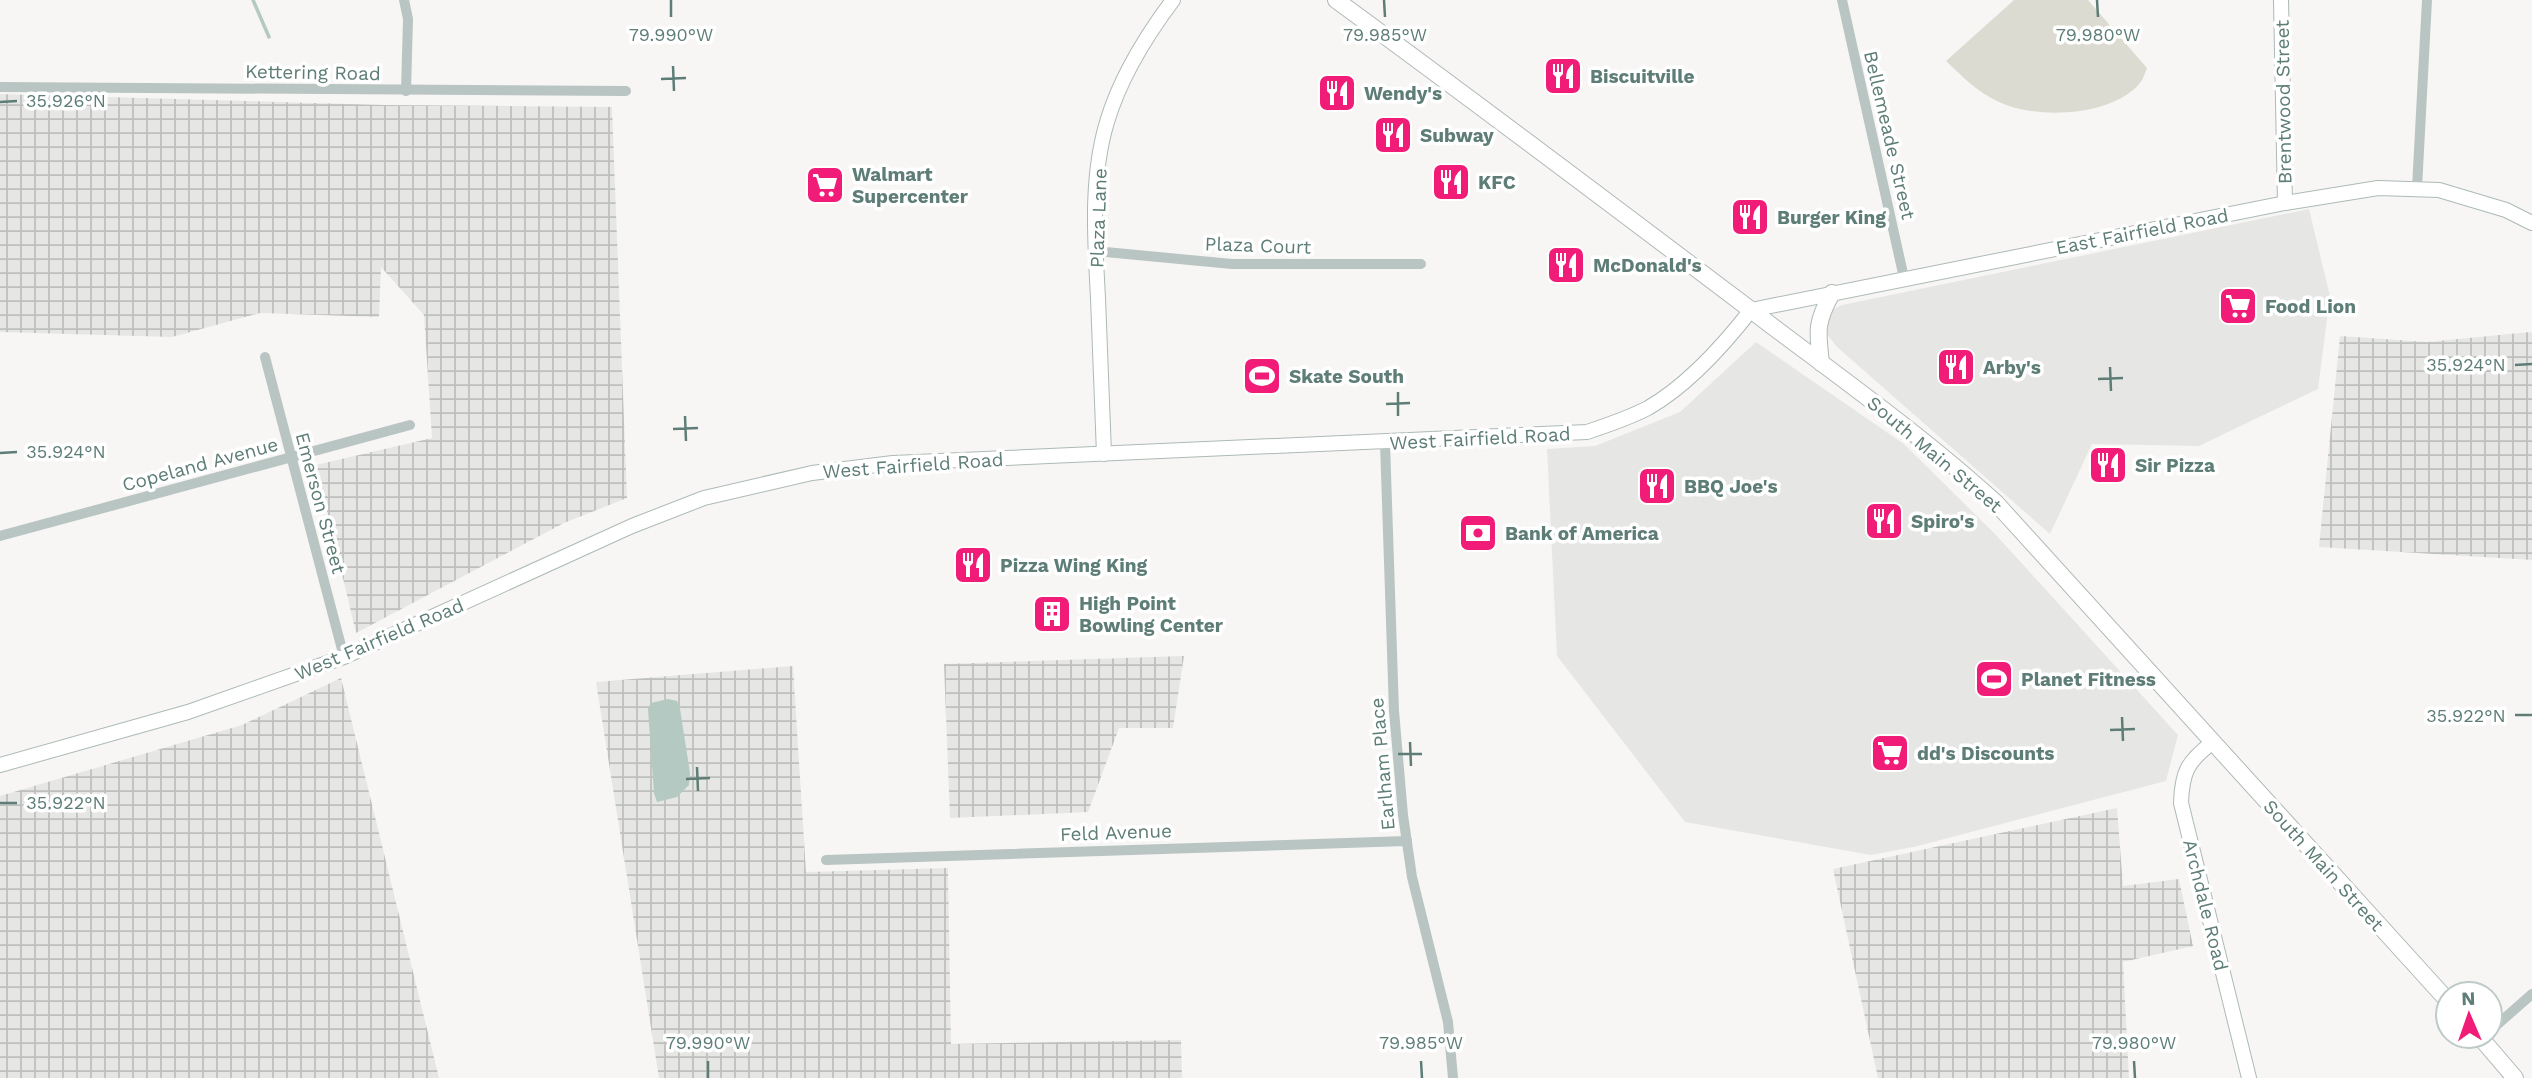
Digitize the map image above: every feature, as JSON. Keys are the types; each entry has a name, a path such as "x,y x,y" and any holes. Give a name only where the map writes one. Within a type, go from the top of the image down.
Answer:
{"main road":[{"name":"Plaza Lane","path":"1104,454 1095,251 1096,187 1107,122 1130,68 1152,28 1173,0"},
{"name":"South Main Street","path":"1336,0 1917,435 1996,503 2434,986"},
{"name":"Brentwood Street","path":"2281,0 2285,203"},
{"name":"East Fairfield Road","path":"1751,310 2285,203 2378,188 2439,190 2472,198 2532,223"},
{"path":"1821,362 1817,331 1819,316 1832,293"},
{"name":"West Fairfield Road","path":"0,765 188,712 344,657 632,526 704,498 838,469 893,463 1587,432 1650,407 1676,388 1711,356 1751,310"},
{"name":"Archdale Road","path":"2213,742 2191,759 2181,781 2181,803 2249,1078"},
{"path":"2495,1050 2515,1078"}],"street":[{"path":"404,0 408,19 406,91"},
{"name":"Bellemeade Street","path":"1842,0 1903,278"},
{"path":"2417,188 2427,0"},
{"name":"Kettering Road","path":"0,87 626,91"},
{"name":"Plaza Court","path":"1095,251 1232,264 1421,264"},
{"name":"Emerson Street","path":"265,357 344,657"},
{"name":"Copeland Avenue","path":"0,536 410,425"},
{"name":"Earlham Place","path":"1385,443 1394,711 1407,841 1412,877 1448,1022 1453,1078"},
{"name":"Feld Avenue","path":"826,859 1407,841"},
{"path":"2504,1018 2532,994"}],"shaded area":[{"path":"2014,0 2088,0 2147,68 2141,81 2127,94 2111,103 2072,112 2031,111 1997,101 1983,93 1946,61"},
{"path":"0,94 385,105 612,107 627,498 564,523 356,633 316,465 432,438 424,315 381,267 379,317 260,313 172,337 0,332"},
{"path":"2309,209 2330,296 2318,389 2199,446 2092,444 2050,534 1837,347 1826,333 1824,320 1830,311 1842,305"},
{"path":"2530,332 2532,560 2319,547 2340,336 2427,342"},
{"path":"1756,342 1904,444 1996,535 2178,735 2166,781 1918,846 1871,855 1685,822 1557,656 1547,449 1595,446 1680,412"},
{"path":"1184,656 1173,728 1119,728 1088,812 950,818 944,664"},
{"path":"793,666 806,872 948,868 951,1044 1181,1040 1182,1078 659,1078 596,682"},
{"path":"341,678 439,1078 0,1078 0,796 242,725"},
{"path":"668,699 677,701 680,709 690,773 689,785 677,797 657,802 654,793 648,709 651,703"},
{"path":"2117,808 2123,886 2179,879 2193,946 2123,962 2129,1078 1878,1078 1833,869"}],"waterway":[{"path":"253,0 269,37"}],"place":[{"name":"Biscuitville","path":"1563,76"},
{"name":"Wendy's","path":"1337,93"},
{"name":"Subway","path":"1393,135"},
{"name":"KFC","path":"1451,182"},
{"name":"Walmart Supercenter","path":"825,185"},
{"name":"Burger King","path":"1750,217"},
{"name":"McDonald's","path":"1566,265"},
{"name":"Food Lion","path":"2238,306"},
{"name":"Arby's","path":"1956,367"},
{"name":"Skate South","path":"1262,376"},
{"name":"Sir Pizza","path":"2108,465"},
{"name":"BBQ Joe's","path":"1657,486"},
{"name":"Spiro's","path":"1884,521"},
{"name":"Bank of America","path":"1478,533"},
{"name":"Pizza Wing King","path":"973,565"},
{"name":"High Point Bowling Center","path":"1052,614"},
{"name":"Planet Fitness","path":"1994,679"},
{"name":"dd's Discounts","path":"1890,753"}]}
